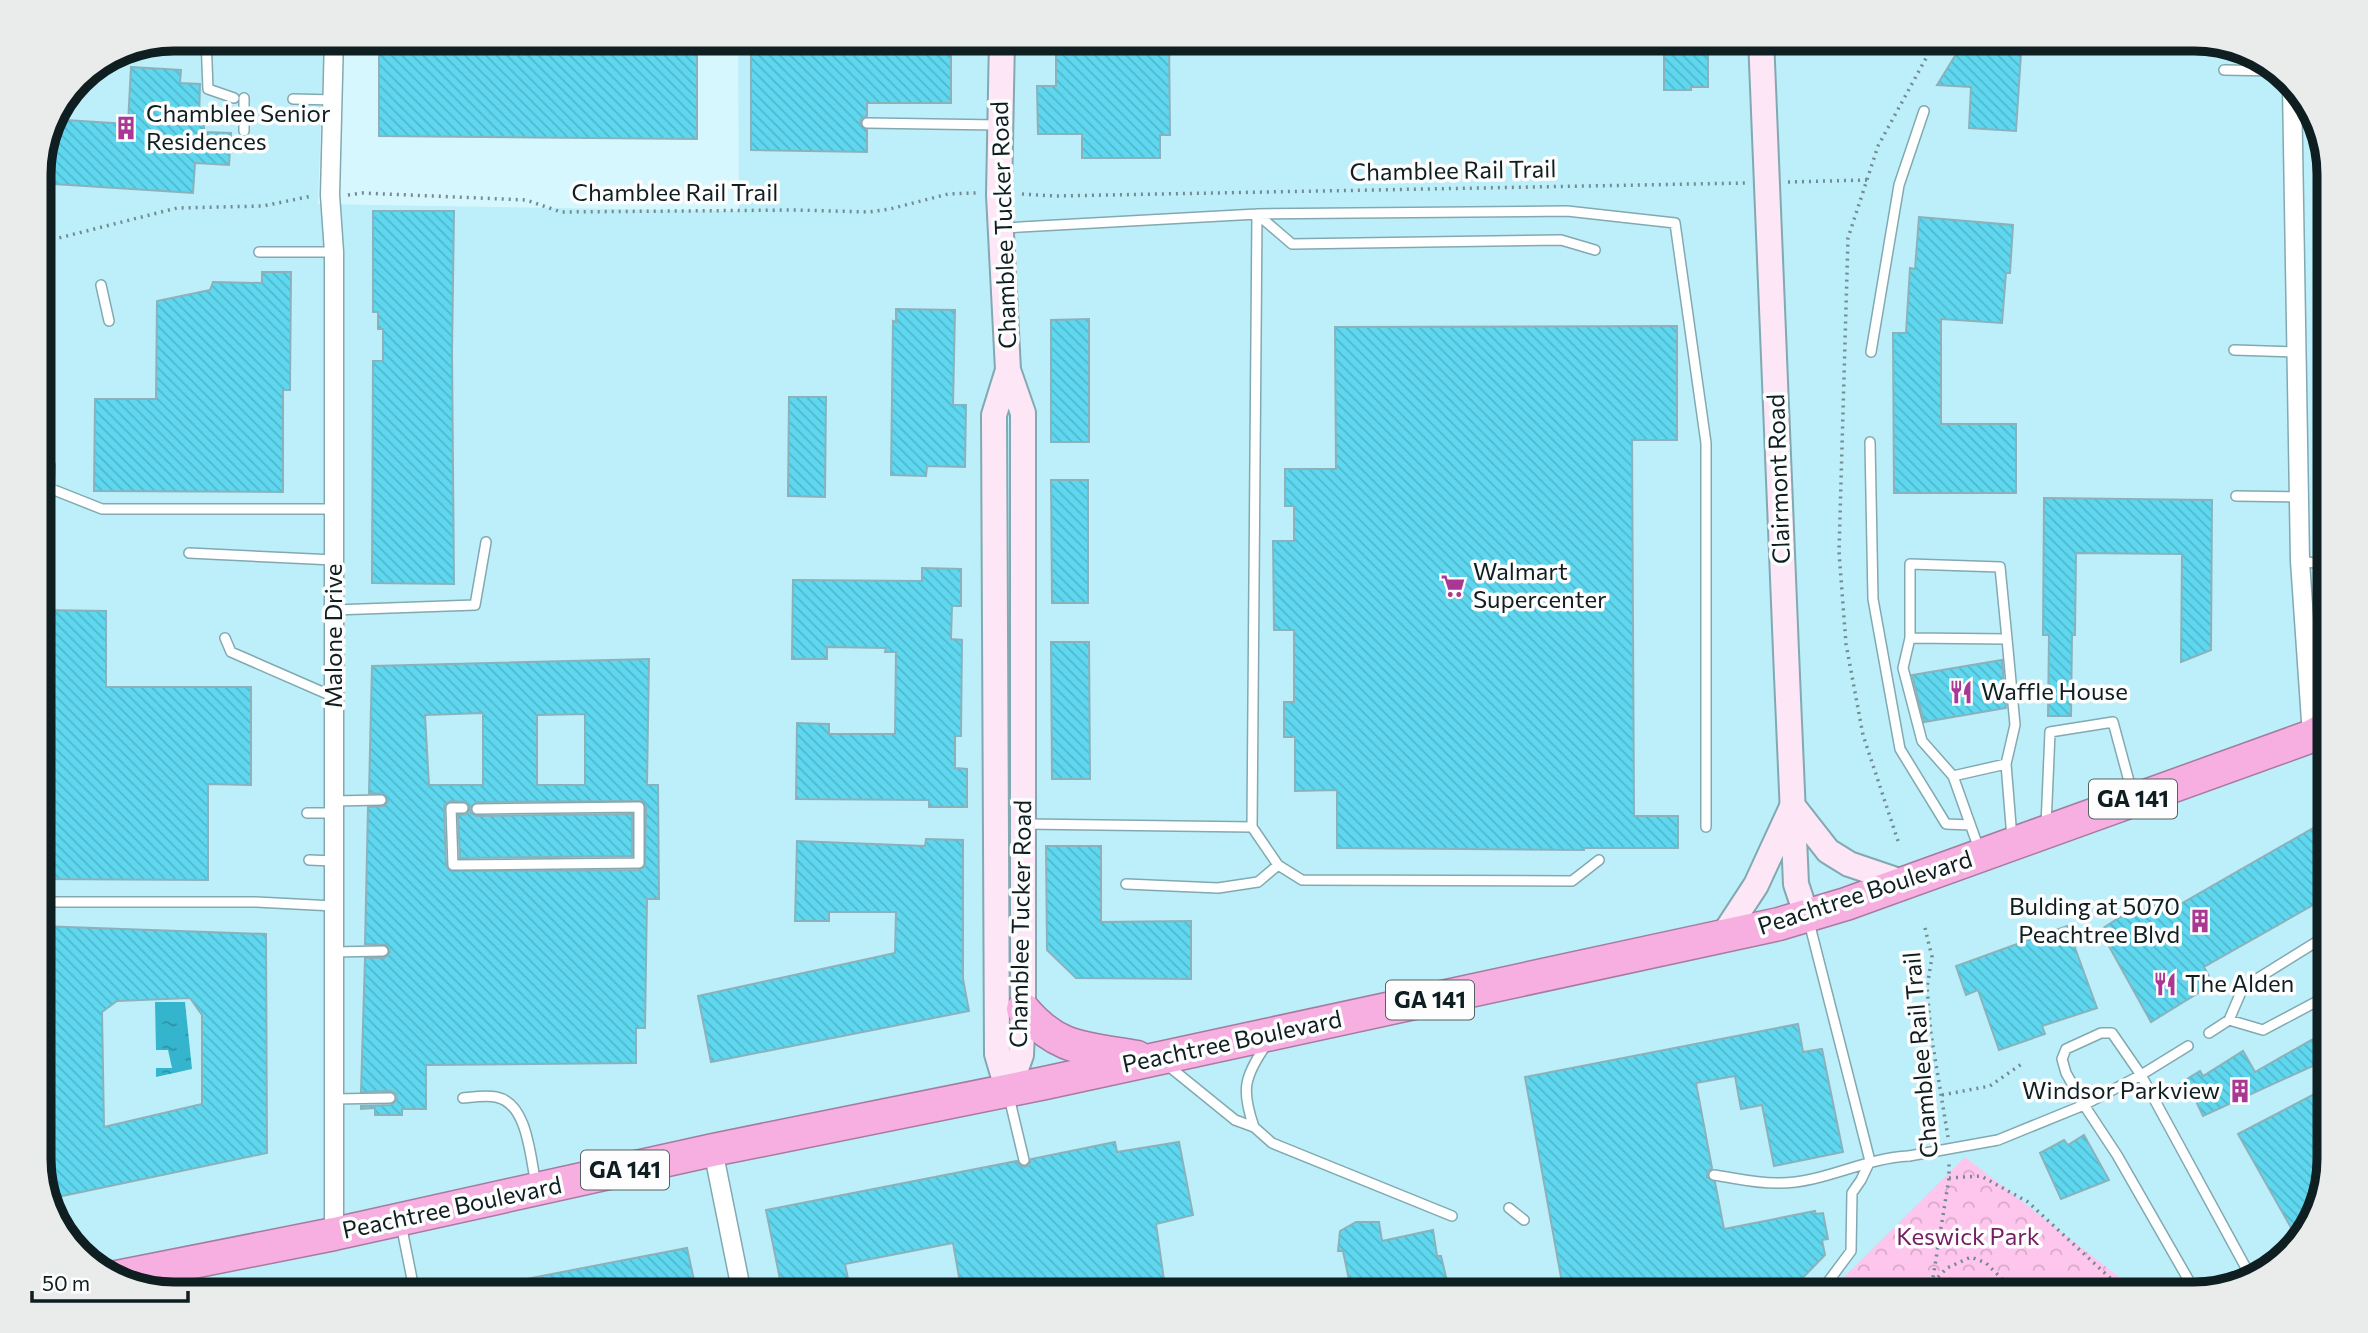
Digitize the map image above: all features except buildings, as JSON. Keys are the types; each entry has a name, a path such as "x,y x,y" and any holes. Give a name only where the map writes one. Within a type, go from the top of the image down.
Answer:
{"highway":[{"name":"Peachtree Boulevard","path":"131,1274 334,1234 713,1150 1008,1091 1807,917 2317,732"},
{"path":"1023,1009 1035,1024 1058,1041 1155,1059"}],"main road":[{"name":"Chamblee Tucker Road","path":"1002,51 999,195 1009,370 1023,413 1023,1009 1021,1055 1008,1091"},
{"name":"Clairmont Road","path":"1762,51 1796,884 1807,917"},
{"name":"Chamblee Tucker Road","path":"1008,1091 997,1054 994,415 1009,370"},
{"path":"1792,802 1828,851 1849,864 1905,883"},
{"path":"1723,937 1756,885 1792,802"}],"street":[{"name":"Malone Drive","path":"334,51 330,195 334,252 334,1234"},
{"path":"2292,100 2300,561 2317,699"},
{"path":"713,1150 740,1282"}],"lane":[{"path":"207,51 208,89 239,98 244,131"},
{"path":"2224,70 2261,71"},
{"path":"293,99 334,100"},
{"path":"1871,352 1899,185 1924,111"},
{"path":"867,122 1000,125"},
{"path":"1001,228 1256,215 1567,211 1675,223 1706,443 1706,827"},
{"path":"1256,215 1292,244 1561,240 1595,250"},
{"path":"1256,215 1252,827 1278,865 1302,880 1572,881 1599,860"},
{"path":"259,252 334,252"},
{"path":"102,285 109,321"},
{"path":"2234,350 2296,352"},
{"path":"1870,442 1873,599 1900,748 1946,824 1970,825"},
{"path":"51,489 102,509 334,509"},
{"path":"2236,496 2299,497"},
{"path":"334,610 475,606 486,541"},
{"path":"189,553 334,559"},
{"path":"2300,561 2317,563"},
{"path":"1981,855 1953,776 1922,741 1903,668 1910,638 1910,564 2000,567 2015,726 2006,764 2013,843"},
{"path":"225,638 231,652 334,698"},
{"path":"1910,638 2007,639"},
{"path":"2046,831 2050,732 2113,722 2134,799"},
{"path":"1953,776 2006,764"},
{"path":"307,813 334,806 381,800"},
{"path":"463,808 451,808 453,865 639,863 639,807 477,809"},
{"path":"1023,824 1252,827"},
{"path":"309,860 334,861"},
{"path":"1126,884 1218,888 1258,882 1278,865"},
{"path":"51,902 256,902 334,906"},
{"path":"1807,917 1870,1161 1852,1193 1852,1251 1828,1282"},
{"path":"2209,1033 2229,1020 2241,992 2247,985 2317,941"},
{"path":"334,952 383,951"},
{"path":"2229,1020 2263,1030 2317,1001"},
{"path":"1254,1127 1247,1108 1245,1086 1256,1059 1274,1033"},
{"path":"2190,1282 2117,1155 2084,1105 2064,1066 2062,1059 2066,1049 2101,1033 2112,1033 2141,1075 2247,1270"},
{"path":"1714,1175 1780,1184 1832,1174 1889,1157 1998,1140 2084,1105 2188,1046"},
{"path":"1155,1059 1234,1120 1254,1127 1272,1143 1452,1216"},
{"path":"1008,1091 1024,1160"},
{"path":"463,1098 497,1097 514,1106 522,1118 537,1189"},
{"path":"334,1099 390,1098"},
{"path":"1508,1208 1524,1220"},
{"path":"400,1219 413,1282"}],"path":[{"path":"1898,841 1863,735 1846,644 1839,552 1848,238 1878,146 1930,51"},
{"path":"1785,182 1867,180"},
{"name":"Chamblee Rail Trail","path":"1040,194 1054,197 1758,183"},
{"name":"Chamblee Rail Trail","path":"341,195 362,193 526,200 561,212 869,212 948,194 967,193"},
{"path":"51,240 177,208 263,206 315,195"},
{"name":"Chamblee Rail Trail","path":"1925,928 1932,957 1927,987 1931,1034 1948,1138"},
{"path":"1942,1095 1990,1086 2023,1063"},
{"name":"Chamblee Rail Trail","path":"1932,1282 1949,1178 1948,1152"},
{"name":"Chamblee Rail Trail","path":"1949,1178 1981,1176 2028,1202 2116,1282"},
{"path":"1934,1282 1947,1268 1971,1257 1986,1263 2005,1282"}],"shaded area":[{"path":"174,51 324,51 318,204 739,211 738,51 2194,51 2226,55 2256,67 2287,93 2305,119 2311,134 2317,166 2317,1159 2313,1191 2301,1221 2281,1246 2256,1266 2226,1278 2194,1282 2125,1282 2107,1268 2003,1282 174,1282 142,1278 112,1266 87,1246 67,1221 55,1191 51,1167 51,166 57,134 63,119 76,99 93,81 119,63 142,55"}],"green space":[{"name":"Keswick Park","path":"1965,1157 2126,1282 1839,1282"},
{"path":"1961,1277 1981,1277 1986,1282 1956,1282"}],"water":[{"path":"155,1002 185,1002 192,1069 156,1077 156,1068 172,1068 168,1050 156,1050"}],"place":[{"name":"Chamblee Senior Residences","path":"126,128"},
{"name":"Walmart Supercenter","path":"1453,586"},
{"name":"Waffle House","path":"1961,692"},
{"name":"Bulding at 5070 Peachtree Blvd","path":"2200,921"},
{"name":"The Alden","path":"2165,984"},
{"name":"Windsor Parkview","path":"2240,1091"}]}
